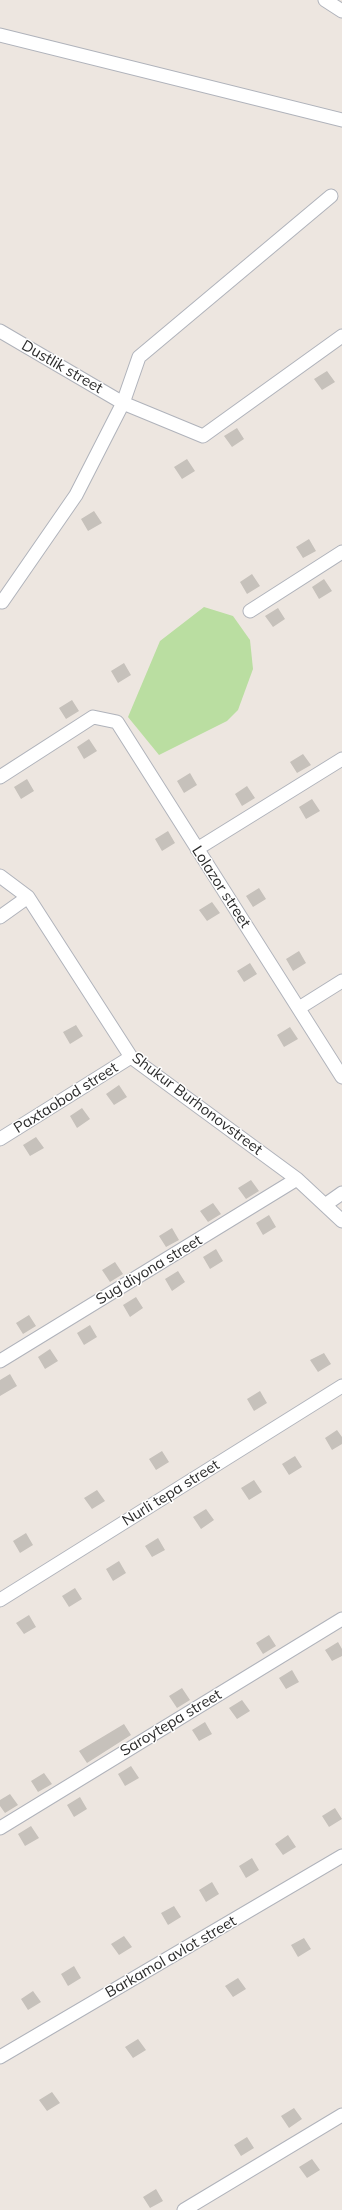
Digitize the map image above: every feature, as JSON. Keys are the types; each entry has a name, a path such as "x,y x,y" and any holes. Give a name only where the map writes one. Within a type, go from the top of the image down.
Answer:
{"street":[{"path":"324,0 342,11"},
{"path":"0,35 342,120"},
{"path":"1,602 76,495 124,403 139,357 331,196"},
{"name":"Dustlik street","path":"0,331 124,403 203,436 342,336"},
{"path":"250,611 342,552"},
{"name":"Lolazor street","path":"0,777 94,718 117,722 196,849 342,1077"},
{"path":"196,849 342,759"},
{"name":"Shukur Burhonovstreet","path":"0,876 28,897 131,1057 297,1179 342,1221"},
{"path":"0,917 28,897"},
{"path":"299,1008 342,981"},
{"name":"Paxtaobod street","path":"0,1139 131,1057"},
{"name":"Sug'diyona street","path":"0,1361 297,1179"},
{"path":"325,1205 342,1193"},
{"name":"Nurli tepa street","path":"0,1600 342,1386"},
{"name":"Saroytepa street","path":"0,1828 342,1619"},
{"name":"Barkamol avlot street","path":"0,2057 342,1856"},
{"path":"184,2210 342,2115"}],"green space":[{"path":"204,607 233,616 250,640 253,669 238,710 227,721 159,755 128,717 160,641"}],"building":[{"path":"327,371 335,382 322,390 314,379"},
{"path":"237,428 244,439 232,447 224,436"},
{"path":"187,459 195,471 182,479 174,467"},
{"path":"94,511 102,523 88,531 81,519"},
{"path":"309,539 316,551 303,558 296,547"},
{"path":"252,574 260,586 247,594 240,582"},
{"path":"324,579 332,591 319,599 312,587"},
{"path":"278,608 285,619 273,627 265,616"},
{"path":"124,663 131,675 118,683 111,671"},
{"path":"72,700 79,711 66,719 59,708"},
{"path":"89,739 97,751 84,759 77,747"},
{"path":"303,754 311,765 297,773 290,762"},
{"path":"190,773 197,785 184,793 177,781"},
{"path":"27,779 34,791 21,799 14,787"},
{"path":"247,786 255,798 242,806 235,794"},
{"path":"312,799 320,811 306,819 299,807"},
{"path":"168,831 175,843 162,851 155,839"},
{"path":"259,888 266,899 253,907 246,896"},
{"path":"212,902 220,913 207,921 199,910"},
{"path":"299,951 306,963 293,971 286,959"},
{"path":"250,963 257,974 244,982 237,971"},
{"path":"76,1025 83,1036 70,1044 63,1032"},
{"path":"290,1027 298,1039 284,1047 277,1035"},
{"path":"119,1085 127,1097 114,1105 106,1094"},
{"path":"82,1108 90,1119 77,1128 70,1116"},
{"path":"36,1137 44,1148 30,1156 23,1145"},
{"path":"251,1180 259,1191 246,1199 238,1188"},
{"path":"213,1203 221,1214 208,1222 200,1211"},
{"path":"269,1215 276,1227 263,1235 256,1223"},
{"path":"172,1228 179,1240 166,1247 159,1236"},
{"path":"216,1249 223,1261 210,1269 203,1257"},
{"path":"115,1262 123,1274 110,1282 102,1270"},
{"path":"178,1271 185,1282 172,1291 165,1279"},
{"path":"136,1297 143,1308 130,1317 123,1305"},
{"path":"29,1315 36,1326 23,1334 16,1323"},
{"path":"90,1325 97,1337 84,1345 77,1333"},
{"path":"50,1349 58,1361 45,1369 38,1357"},
{"path":"324,1353 331,1364 318,1372 310,1360"},
{"path":"10,1374 17,1386 0,1396 0,1380"},
{"path":"260,1391 267,1403 254,1411 247,1399"},
{"path":"337,1430 342,1437 342,1444 332,1450 325,1438"},
{"path":"162,1451 169,1462 156,1470 149,1459"},
{"path":"295,1456 302,1467 289,1475 282,1464"},
{"path":"254,1480 262,1492 249,1500 241,1488"},
{"path":"97,1490 105,1501 92,1509 84,1498"},
{"path":"206,1509 214,1520 201,1529 193,1517"},
{"path":"26,1533 33,1545 20,1553 13,1541"},
{"path":"158,1538 165,1550 152,1557 145,1546"},
{"path":"119,1561 126,1573 113,1581 106,1569"},
{"path":"75,1588 82,1599 69,1607 62,1596"},
{"path":"29,1615 36,1627 24,1634 16,1623"},
{"path":"269,1635 276,1646 263,1654 256,1643"},
{"path":"338,1642 342,1649 342,1656 332,1661 325,1650"},
{"path":"292,1670 299,1682 286,1689 279,1678"},
{"path":"182,1688 190,1700 177,1708 169,1696"},
{"path":"242,1700 250,1711 237,1719 229,1708"},
{"path":"205,1722 212,1734 199,1741 192,1730"},
{"path":"124,1724 131,1735 87,1763 79,1751"},
{"path":"131,1766 139,1778 125,1786 118,1774"},
{"path":"44,1773 52,1784 38,1792 31,1781"},
{"path":"10,1794 18,1805 5,1813 0,1806 0,1800"},
{"path":"80,1797 87,1809 74,1817 67,1805"},
{"path":"335,1808 342,1819 329,1827 322,1816"},
{"path":"31,1826 39,1838 25,1846 18,1834"},
{"path":"288,1835 296,1847 283,1855 275,1844"},
{"path":"252,1858 259,1870 246,1878 239,1866"},
{"path":"212,1882 219,1894 206,1902 199,1890"},
{"path":"174,1906 181,1917 168,1925 161,1913"},
{"path":"124,1936 132,1947 119,1955 111,1944"},
{"path":"304,1938 311,1949 298,1957 291,1945"},
{"path":"74,1966 81,1978 68,1986 61,1974"},
{"path":"238,1978 246,1989 233,1997 225,1986"},
{"path":"33,1991 41,2002 28,2010 21,1999"},
{"path":"138,2039 146,2050 133,2058 125,2047"},
{"path":"52,2092 60,2103 47,2111 39,2100"},
{"path":"294,2108 302,2119 289,2128 281,2116"},
{"path":"247,2137 254,2148 241,2156 234,2145"},
{"path":"312,2159 320,2170 307,2178 299,2167"},
{"path":"156,2189 163,2201 150,2208 143,2197"}]}
